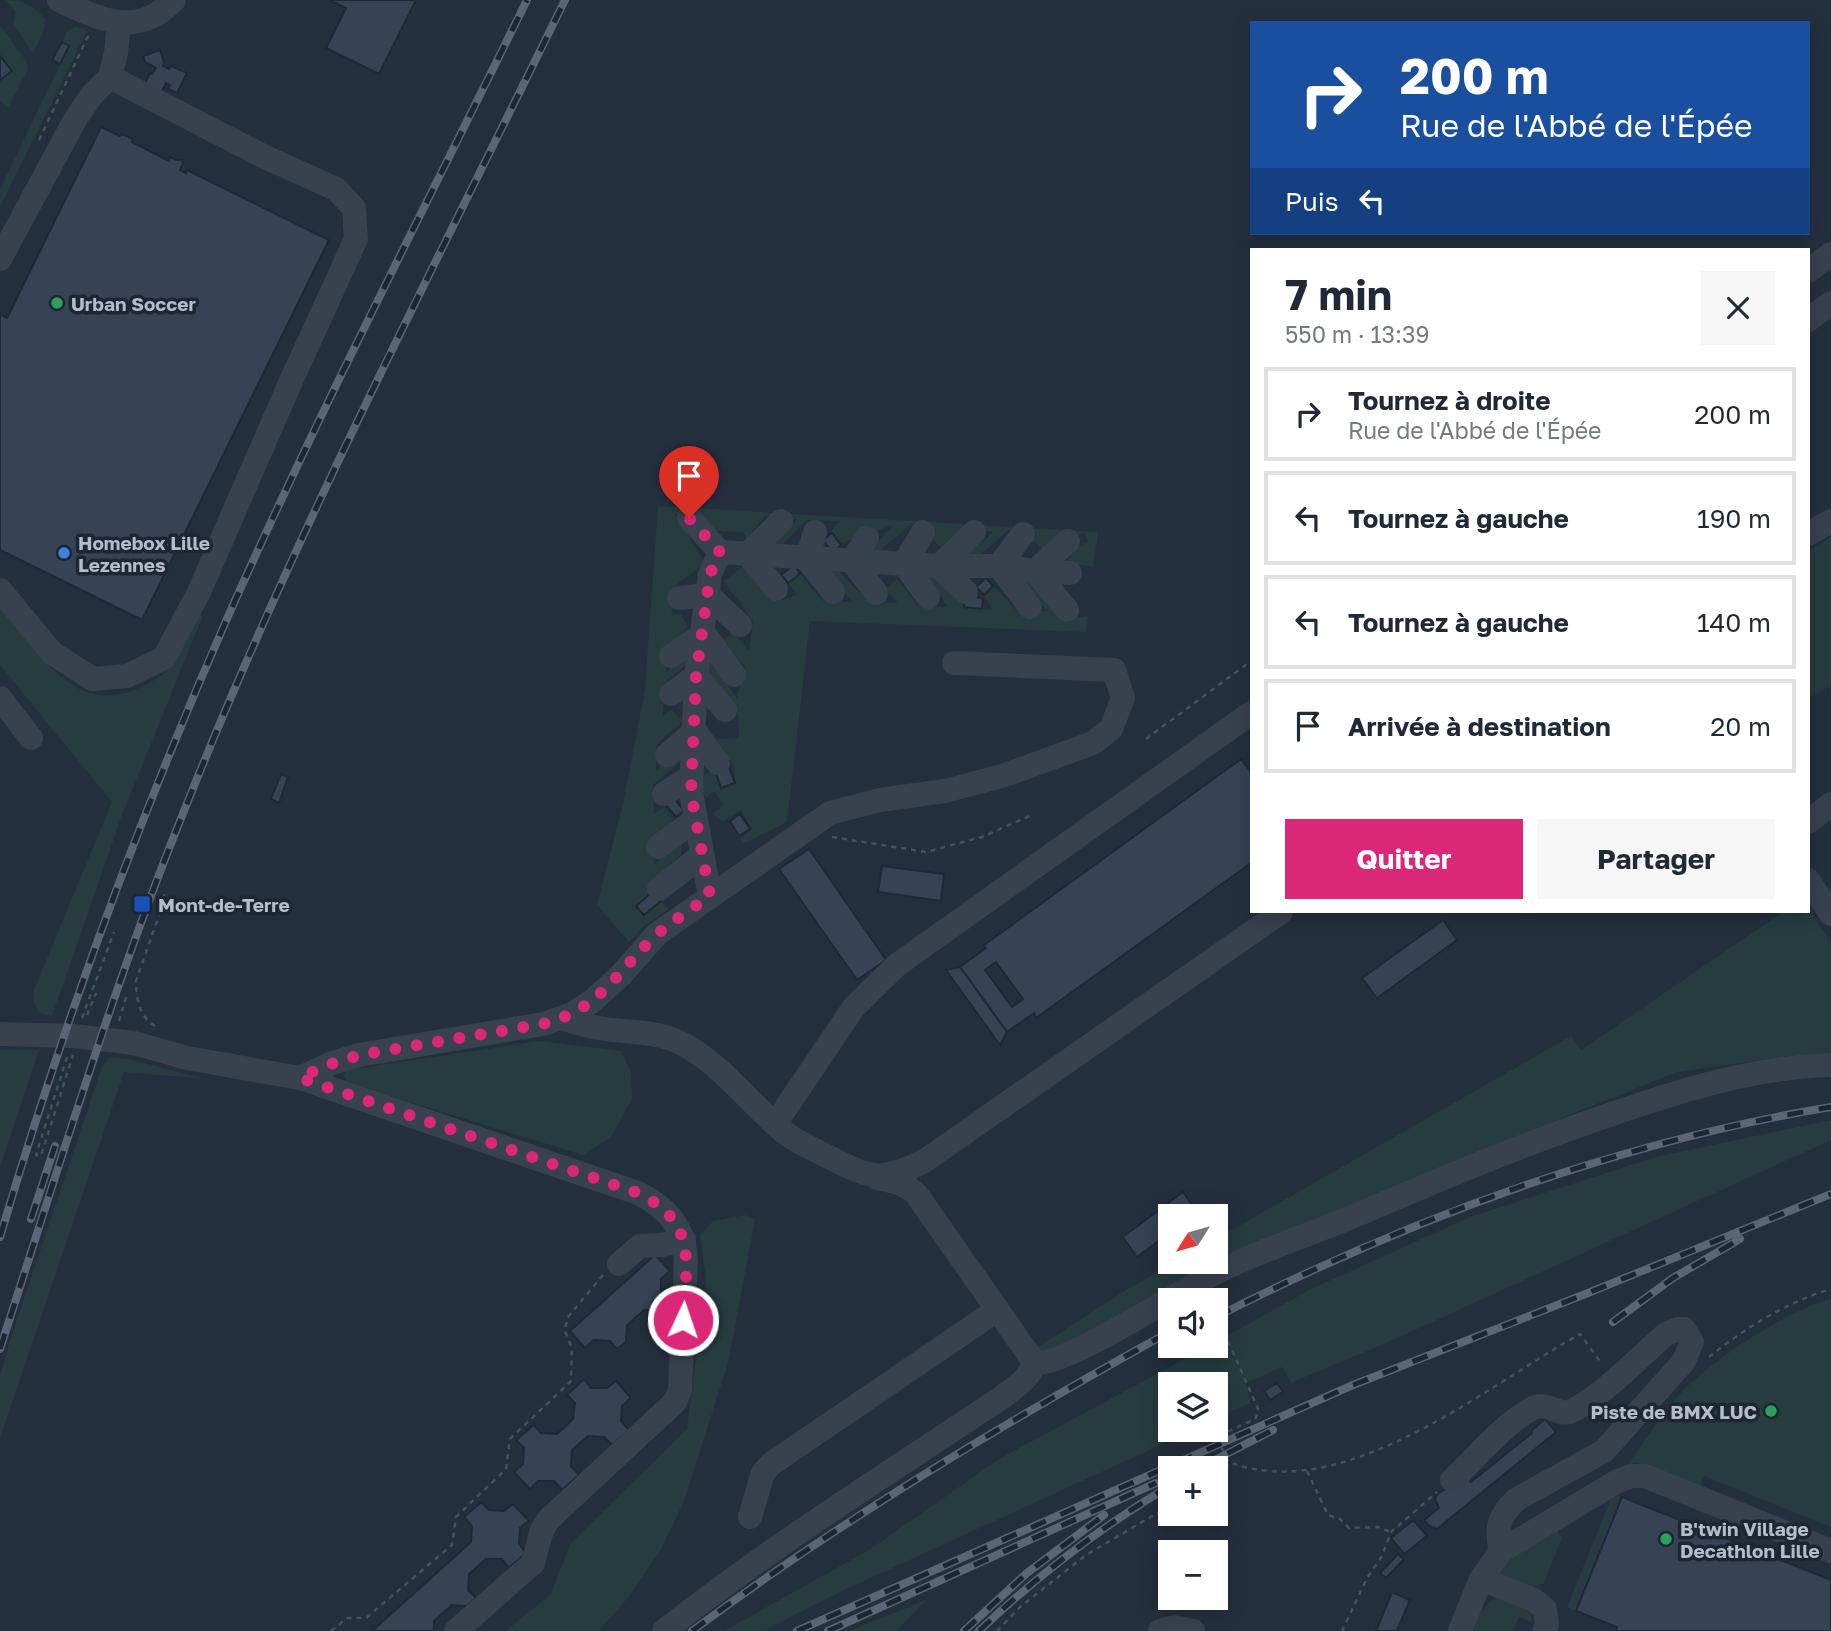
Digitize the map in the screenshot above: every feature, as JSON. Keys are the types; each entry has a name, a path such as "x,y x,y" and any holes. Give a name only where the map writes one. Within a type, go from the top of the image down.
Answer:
{"street":[{"path":"59,0 108,20 132,22 157,14 174,0"},
{"path":"0,259 76,118 92,95 110,77 108,20"},
{"path":"0,590 52,653 93,679 127,676 164,658 199,592 290,381 356,239 354,208 336,188 263,156 110,77"},
{"path":"1810,270 1831,254"},
{"path":"1810,319 1831,303"},
{"path":"689,518 720,552 939,566 999,566 1070,573"},
{"path":"748,554 781,521"},
{"path":"1810,533 1831,521"},
{"path":"904,564 923,531"},
{"path":"807,559 816,532"},
{"path":"939,566 974,532"},
{"path":"999,566 1023,534"},
{"path":"852,561 867,538"},
{"path":"1035,571 1068,541"},
{"path":"710,896 695,820 691,777 696,676 710,574 720,552"},
{"path":"748,554 776,589"},
{"path":"807,559 833,592"},
{"path":"852,561 876,593"},
{"path":"904,564 928,597"},
{"path":"939,566 966,592"},
{"path":"999,566 1030,607"},
{"path":"1035,571 1067,610"},
{"path":"679,598 708,595 740,625"},
{"path":"671,656 704,633"},
{"path":"704,633 734,675"},
{"path":"300,1078 322,1067 359,1055 543,1024 562,1018 581,1009 601,993 657,934 830,813 880,800 945,791 1002,776 1093,743 1111,729 1123,698 1114,670 954,663"},
{"path":"671,694 696,676"},
{"path":"696,676 725,710"},
{"path":"0,698 31,738"},
{"path":"775,1124 854,1007 897,965 1250,714"},
{"path":"667,755 695,731"},
{"path":"695,731 718,763"},
{"path":"664,793 691,777"},
{"path":"1810,820 1831,804"},
{"path":"658,847 695,820"},
{"path":"659,890 702,855"},
{"path":"1810,883 1831,914"},
{"path":"873,1177 908,1170 926,1160 1280,913"},
{"path":"562,1018 597,1028 652,1034 675,1040 707,1061 775,1124 800,1143 861,1174 900,1183 917,1195 1034,1362 1041,1364 1055,1361 1086,1347 1217,1272 1262,1252 1587,1122 1684,1090 1793,1066 1831,1065"},
{"path":"0,1034 113,1034 187,1058 300,1078 638,1193 659,1204 674,1219 684,1240 686,1260 680,1390 675,1402 549,1519 542,1530 533,1563 456,1631"},
{"path":"611,1269 640,1246 684,1240"},
{"path":"750,1517 763,1473 771,1464 997,1310"},
{"path":"1452,1480 1485,1446 1532,1408 1547,1406 1570,1413 1615,1379 1666,1334 1678,1329 1684,1329 1689,1334 1692,1342 1684,1361 1604,1451 1517,1499 1505,1509 1499,1519 1497,1537 1501,1551"},
{"path":"664,1631 699,1603 804,1530 1004,1396 1022,1382 1032,1370 1034,1362"},
{"path":"1460,1631 1482,1580 1501,1551 1616,1482 1631,1476 1645,1476 1831,1551"},
{"path":"1482,1580 1534,1600 1545,1609 1547,1625 1544,1631"},
{"path":"1160,1631 1174,1627 1193,1631"}],"path":[{"path":"34,150 108,20"},
{"path":"1146,739 1250,662"},
{"path":"801,831 926,852 982,836 1034,814"},
{"path":"159,1029 144,1018 136,991 139,970 164,901 164,894"},
{"path":"96,993 90,1010 79,1027 114,932"},
{"path":"113,1034 127,994"},
{"path":"69,1052 36,1155 41,1156 75,1048"},
{"path":"331,1631 346,1618 366,1618 452,1545 456,1517 506,1469 510,1439 571,1381 572,1349 565,1331 567,1318 611,1269"},
{"path":"1228,1341 1259,1411 1255,1419 1216,1437 1226,1459 1262,1472 1307,1471 1359,1456 1412,1434 1455,1412 1580,1334 1615,1379"},
{"path":"1228,1466 1233,1463"},
{"path":"1307,1471 1328,1515 1340,1519 1349,1528 1378,1527 1391,1532"},
{"path":"1342,1631 1367,1578 1382,1556 1391,1532 1452,1480"},
{"path":"998,1631 1020,1607 1086,1555 1158,1513"}],"green space":[{"path":"6,0 29,5 46,21 33,53 13,23 16,12"},
{"path":"0,26 27,62 28,69 8,108 0,100 0,80 12,71 0,56"},
{"path":"76,26 87,31 0,207 0,189 69,46 62,42 67,32"},
{"path":"658,506 1098,532 1093,567 1067,563 1076,547 1088,542 1084,533 1045,551 1033,540 1037,532 1008,530 978,557 963,558 993,532 963,527 941,547 928,536 938,530 910,525 877,553 870,551 893,525 842,543 830,532 840,521 807,520 777,549 765,548 797,519 765,516 747,539 743,532 716,531 699,513 675,514 705,563 671,589 672,616 681,614 688,627 669,646 666,672 697,648 696,657 663,684 663,716 671,709 683,721 657,744 656,770 690,744 688,755 653,785 654,814 664,807 674,819 651,842 654,864 682,842 681,855 649,883 652,892 636,906 644,915 661,901 669,909 643,927 629,942 597,905 623,804 645,690"},
{"path":"1831,537 1831,685 1810,698 1810,550"},
{"path":"745,565 776,602 797,595 788,583 800,574 823,601 852,602 825,568 837,570 869,602 898,603 885,589 897,579 918,605 948,607 923,572 936,573 964,607 992,610 984,595 993,586 1018,612 1047,611 1021,581 1030,581 1062,620 1088,616 1086,632 810,621 787,822 743,844 740,839 752,829 741,810 722,822 713,814 723,805 715,791 706,798 698,787 698,777 715,770 721,788 735,783 734,766 716,739 739,738 738,712 707,670 711,662 737,698 745,667 722,642 733,632 749,651 753,621 724,581"},
{"path":"0,605 59,675 76,687 95,694 116,695 152,682 171,667 185,642 196,613 203,615 122,815 52,1016 40,1013 34,1004 34,990 112,802 0,665"},
{"path":"1810,912 1831,942 1831,1053 1789,1056 1677,1072 1522,1134 1228,1271 1228,1232 1571,1036 1581,1050 1782,913"},
{"path":"539,1041 621,1051 631,1072 632,1099 611,1137 583,1155 348,1083 343,1075 348,1070"},
{"path":"0,1050 39,1050 0,1167"},
{"path":"110,1057 129,1059 205,1079 124,1072 0,1438 0,1376 10,1340 102,1067"},
{"path":"1831,1120 1831,1140 1386,1343 1291,1383 1282,1367 1246,1383 1250,1403 1228,1413 1228,1372 1161,1372 1187,1358 1228,1358 1228,1335 1309,1290 1470,1217 1656,1157"},
{"path":"746,1215 755,1220 728,1363 684,1501 661,1549 630,1595 599,1631 506,1631 551,1594 570,1544 687,1429 706,1280 700,1235 713,1221"},
{"path":"1158,1272 1221,1274 1191,1288 1158,1288 1158,1303 1045,1356 1035,1349"},
{"name":"Piste de BMX LUC","path":"1831,1299 1831,1527 1704,1476 1699,1487 1637,1463 1628,1464 1673,1402 1710,1367 1793,1313"},
{"path":"1158,1373 1158,1442 1167,1442 842,1591 763,1631 724,1631 869,1550 999,1459"},
{"path":"1613,1494 1622,1497 1576,1611 1567,1607"},
{"path":"1556,1530 1562,1538 1543,1584 1531,1587 1498,1575 1503,1557"},
{"path":"1499,1597 1531,1612 1532,1622 1519,1617 1513,1631 1472,1631 1485,1607"},
{"path":"926,1600 896,1631 849,1631"}],"building":[{"path":"329,0 416,0 379,74 326,48 346,8"},
{"path":"62,42 69,46 60,64 52,60"},
{"path":"160,50 163,66 169,69 171,66 187,73 177,93 168,89 170,85 166,83 161,93 144,85 156,68 145,62 143,56"},
{"path":"0,56 12,71 0,80"},
{"path":"101,127 133,139 132,142 169,161 170,157 182,160 180,170 186,173 187,170 329,240 142,620 0,550 0,314 7,318"},
{"path":"832,533 841,545 832,552 823,540"},
{"path":"794,565 800,574 788,583 781,575"},
{"path":"986,578 993,586 984,595 976,587"},
{"path":"965,596 983,598 982,609 964,607"},
{"path":"1241,759 1250,771 1250,864 1036,1018 1034,1013 1007,1032 960,967 986,948 984,945","holes":["996,962 1023,999 1012,1007 985,970"]},
{"path":"728,765 735,783 721,788 715,770"},
{"path":"281,774 288,777 279,803 271,799"},
{"path":"674,798 684,811 676,817 666,805"},
{"path":"740,814 750,829 739,836 730,821"},
{"path":"809,849 886,960 857,980 779,869"},
{"path":"882,866 944,874 941,901 878,892"},
{"path":"652,892 661,901 644,915 636,906"},
{"path":"1443,920 1457,940 1377,998 1362,978"},
{"path":"960,967 1007,1032 1000,1045 946,970"},
{"path":"1183,1192 1191,1204 1167,1204"},
{"path":"1158,1211 1158,1242 1137,1257 1123,1237"},
{"path":"655,1255 670,1271 661,1279 661,1295 668,1304 660,1311 644,1310 627,1326 626,1342 617,1349 610,1341 594,1340 585,1348 570,1331"},
{"path":"584,1379 591,1388 607,1388 616,1381 631,1398 622,1406 621,1421 629,1430 612,1445 604,1437 588,1436 572,1450 571,1466 579,1475 562,1490 554,1481 538,1481 530,1489 514,1472 523,1464 524,1448 516,1440 534,1425 541,1433 557,1434 573,1419 575,1403 567,1395"},
{"path":"1277,1383 1283,1392 1270,1400 1264,1391"},
{"path":"1545,1419 1556,1432 1437,1529 1429,1526 1424,1520 1439,1508 1435,1499 1438,1493 1467,1478 1471,1482 1532,1433"},
{"name":"B'twin Village Decathlon Lille","path":"1622,1497 1831,1580 1831,1631 1616,1631 1617,1627 1576,1611"},
{"path":"481,1502 489,1510 504,1511 513,1504 529,1521 520,1528 519,1544 526,1553 509,1568 502,1559 486,1559 469,1574 468,1590 476,1598 467,1606 452,1605 434,1621 434,1631 372,1631 471,1542 472,1526 464,1517"},
{"path":"1412,1521 1427,1536 1404,1554 1391,1538"},
{"path":"1398,1554 1404,1559 1386,1578 1380,1573"},
{"path":"1392,1592 1410,1600 1397,1631 1376,1631"}],"railway":[{"path":"0,1237 49,1080 103,925 194,696 298,464 527,0"},
{"path":"0,1349 135,940 229,703 273,601 368,399 565,0"},
{"path":"1228,1311 1364,1247 1516,1188 1671,1141 1831,1107"},
{"path":"31,1219 55,1146"},
{"path":"797,1631 1353,1385 1831,1194"},
{"path":"1613,1322 1673,1278 1740,1239"},
{"path":"692,1631 807,1550 926,1473 1158,1338"},
{"path":"1222,1456 1273,1430"},
{"path":"828,1631 1156,1483"},
{"path":"979,1631 1024,1590 1071,1553 1158,1493"},
{"path":"964,1631 1027,1573 1104,1515"}],"place":[{"name":"Urban Soccer","path":"57,303"},
{"name":"Homebox Lille Lezennes","path":"64,553"},
{"name":"Mont-de-Terre","path":"142,904"},
{"name":"Piste de BMX LUC","path":"1771,1411"},
{"name":"B'twin Village Decathlon Lille","path":"1666,1539"}],"route":[{"path":"683,1320 686,1260 684,1240 674,1219 659,1204 638,1193 300,1078 322,1067 359,1055 543,1024 572,1014 591,1002 621,975 657,934 710,896 691,793 696,676 710,574 720,552 689,518"}]}
